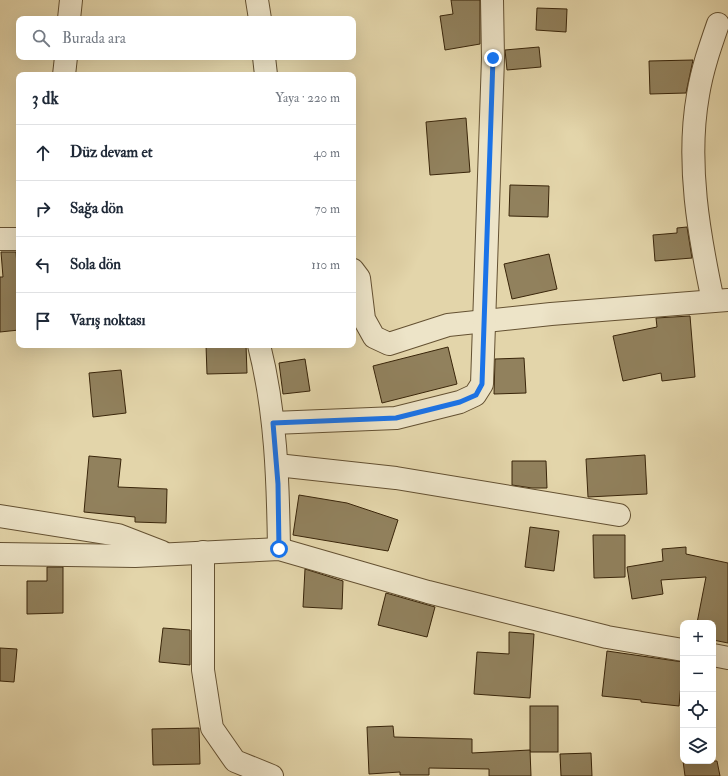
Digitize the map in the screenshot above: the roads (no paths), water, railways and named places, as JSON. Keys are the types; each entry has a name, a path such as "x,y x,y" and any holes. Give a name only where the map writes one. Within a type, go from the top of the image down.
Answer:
{"street":[{"path":"69,16 71,0"},
{"path":"258,0 260,16"},
{"path":"273,423 396,418 460,402 476,395 482,384 493,58 492,0"},
{"path":"356,274 359,278 364,319 374,338 389,344 448,325 551,314 720,301 698,216 694,149 698,95 709,50 718,24"},
{"path":"64,72 66,60"},
{"path":"264,60 266,72"},
{"path":"0,239 16,239"},
{"path":"260,348 267,375 273,423 277,465 279,549"},
{"path":"277,465 396,478 619,514"},
{"path":"0,516 118,535 168,554"},
{"path":"0,554 135,556 279,549 436,594 607,637 680,649"},
{"path":"204,552 203,670 212,728 235,761 272,776"},
{"path":"716,656 728,658"}]}
